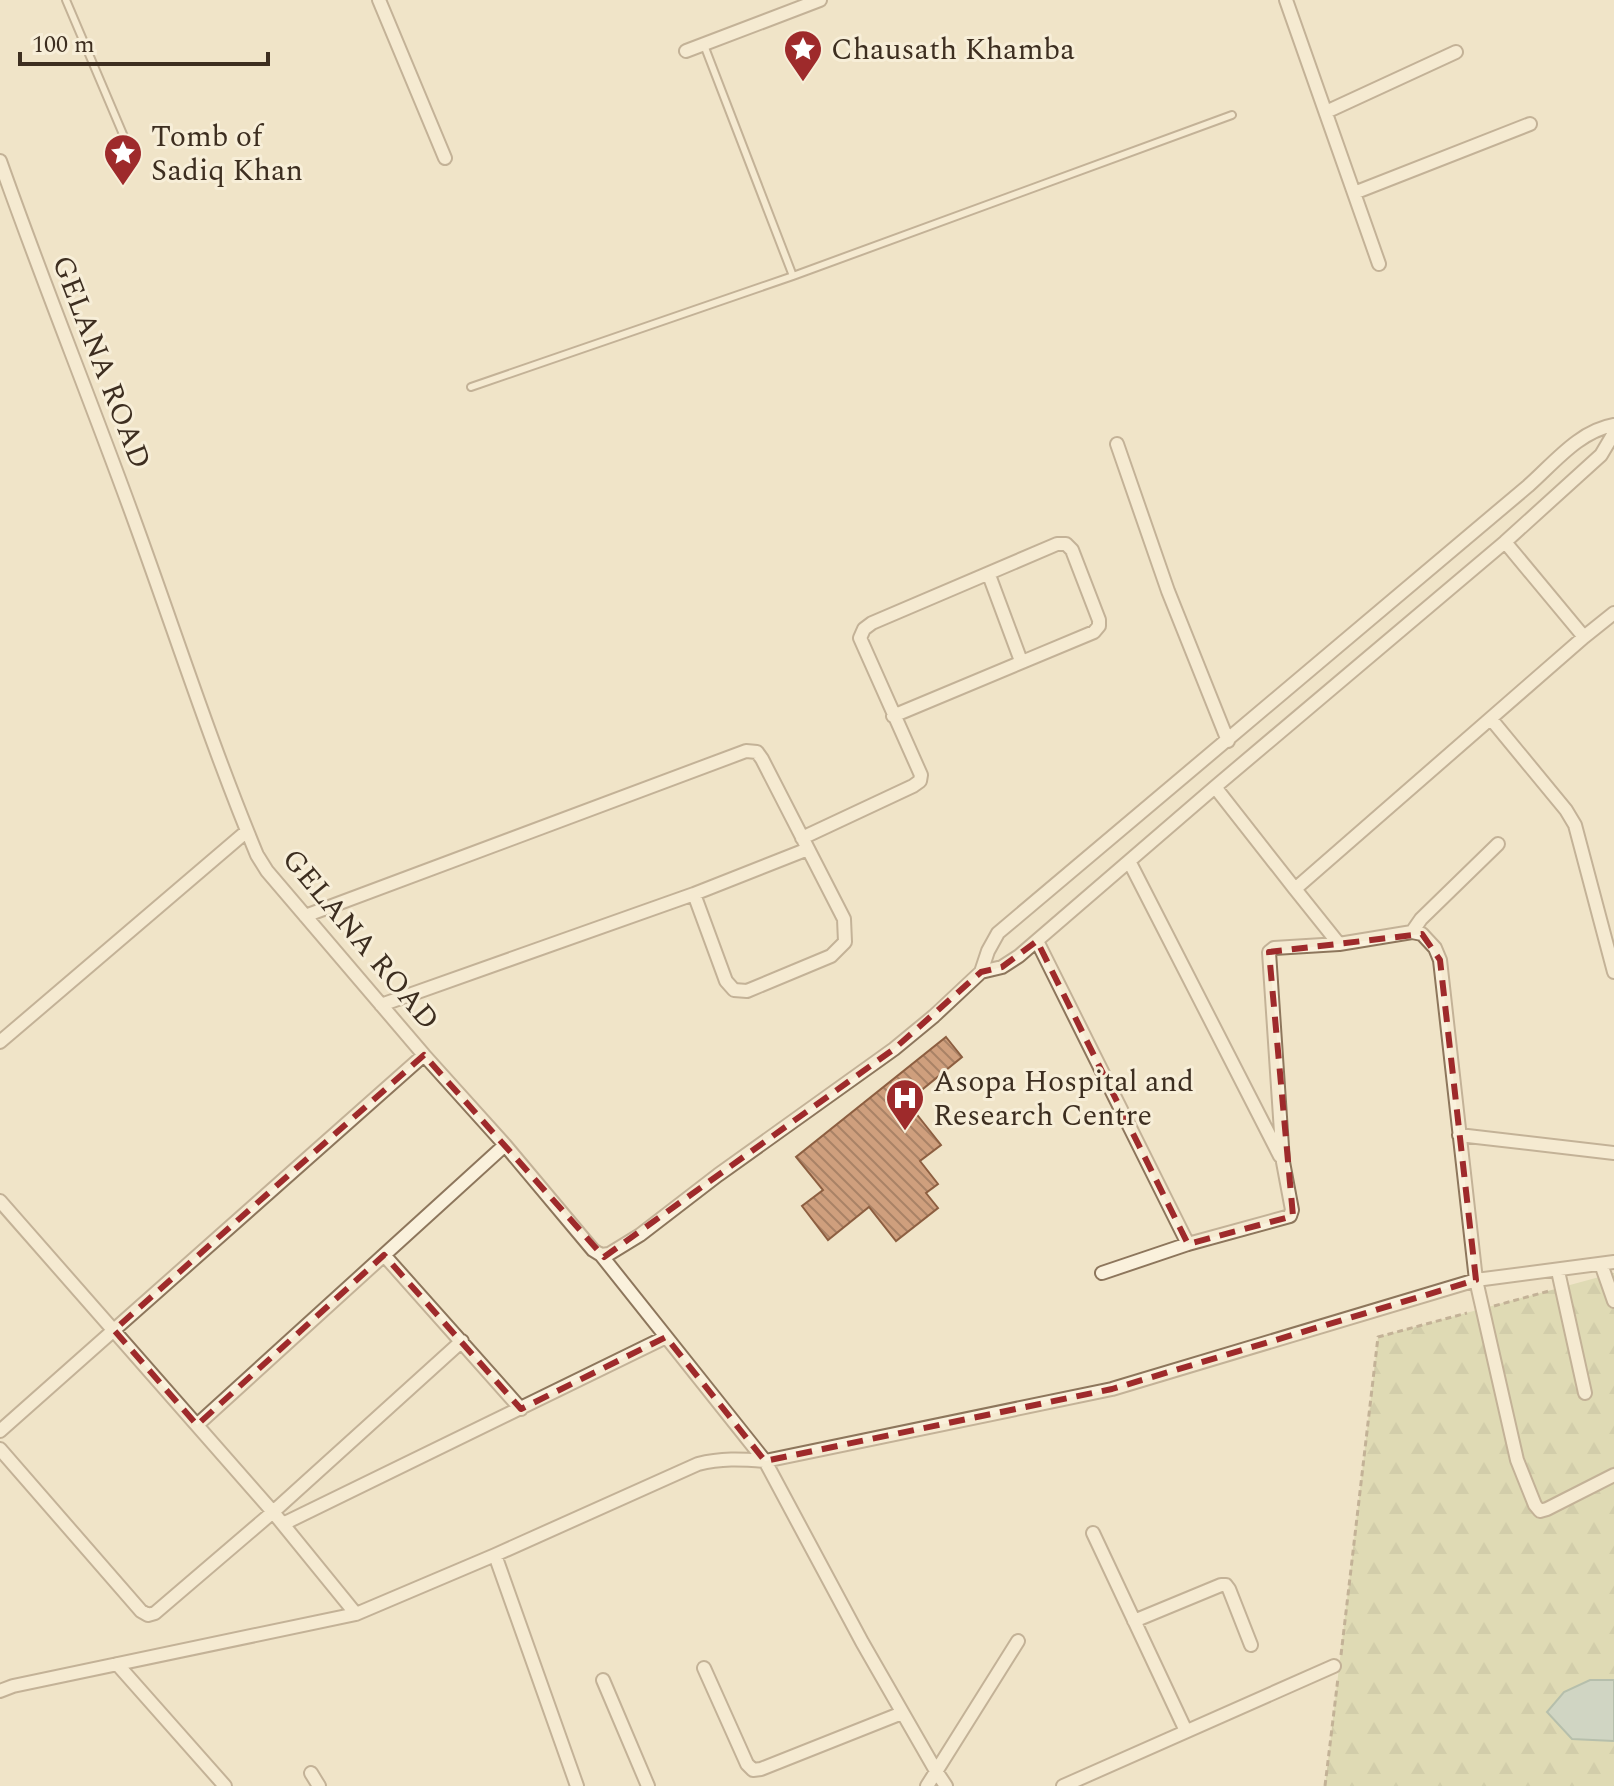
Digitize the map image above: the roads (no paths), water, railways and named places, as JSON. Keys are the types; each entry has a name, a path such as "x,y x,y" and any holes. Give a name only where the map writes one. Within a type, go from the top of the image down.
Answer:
{"street":[{"path":"379,0 445,158"},
{"path":"686,51 820,0"},
{"path":"1286,0 1379,264"},
{"path":"1326,112 1456,52"},
{"path":"1354,193 1530,124"},
{"name":"GELANA ROAD","path":"0,161 257,855 267,871 381,1005 593,1250 601,1255 765,1461 902,1713 946,1786"},
{"path":"601,1255 609,1254 640,1235 894,1049 981,972 998,933 1228,741 1584,435 1600,427 1614,425"},
{"path":"981,972 1002,967 1037,941 1547,506 1601,455 1614,433"},
{"path":"1117,444 1168,591 1228,741"},
{"path":"1528,486 1547,506"},
{"path":"1505,542 1584,637"},
{"path":"381,1005 694,894 805,843 913,786 920,781 921,775 893,716 860,638 864,629 1057,544 1066,544 1072,550 1099,620 1094,632 893,716"},
{"path":"989,575 1021,661"},
{"path":"1295,889 1614,613"},
{"path":"1491,719 1575,825 1596,898 1608,923 1614,972"},
{"path":"305,916 746,751 757,752 762,759 844,919 845,942 831,956 747,991 734,990 726,981 694,894"},
{"path":"1215,787 1339,944"},
{"path":"0,1042 247,831"},
{"path":"1412,932 1421,919 1498,844"},
{"path":"1129,861 1283,1162"},
{"path":"1102,1273 1188,1244 1290,1216 1292,1210 1283,1162 1269,952 1274,948 1339,944 1412,932 1422,934 1435,948 1440,960 1476,1280 1517,1460 1540,1511 1614,1475"},
{"path":"1037,941 1188,1244"},
{"path":"0,1431 424,1055"},
{"path":"1459,1135 1614,1153"},
{"path":"197,1425 505,1145"},
{"path":"0,1201 273,1512 356,1614"},
{"path":"384,1255 521,1409"},
{"path":"0,1691 356,1614 698,1464 714,1460 765,1461 1112,1389 1476,1280 1607,1263 1614,1301"},
{"path":"1558,1271 1585,1393"},
{"path":"283,1524 666,1337"},
{"path":"0,1449 141,1611 148,1615 155,1613 273,1512 462,1341"},
{"path":"1093,1533 1186,1731"},
{"path":"495,1555 577,1786"},
{"path":"1134,1621 1226,1585 1251,1645"},
{"path":"927,1786 1018,1641"},
{"path":"117,1664 225,1786"},
{"path":"704,1668 747,1764 753,1770 902,1713"},
{"path":"1063,1786 1337,1668"},
{"path":"603,1680 648,1786"},
{"path":"311,1773 319,1786"}],"lane":[{"path":"66,0 125,139"},
{"path":"704,45 793,276"},
{"path":"471,387 793,276 1232,115"}],"water":[{"path":"1590,1680 1614,1680 1614,1741 1572,1739 1547,1712 1564,1692"}],"place":[{"name":"Chausath Khamba","path":"803,83"},
{"name":"Tomb of Sadiq Khan","path":"123,187"},
{"name":"Asopa Hospital and Research Centre","path":"905,1132"}]}
